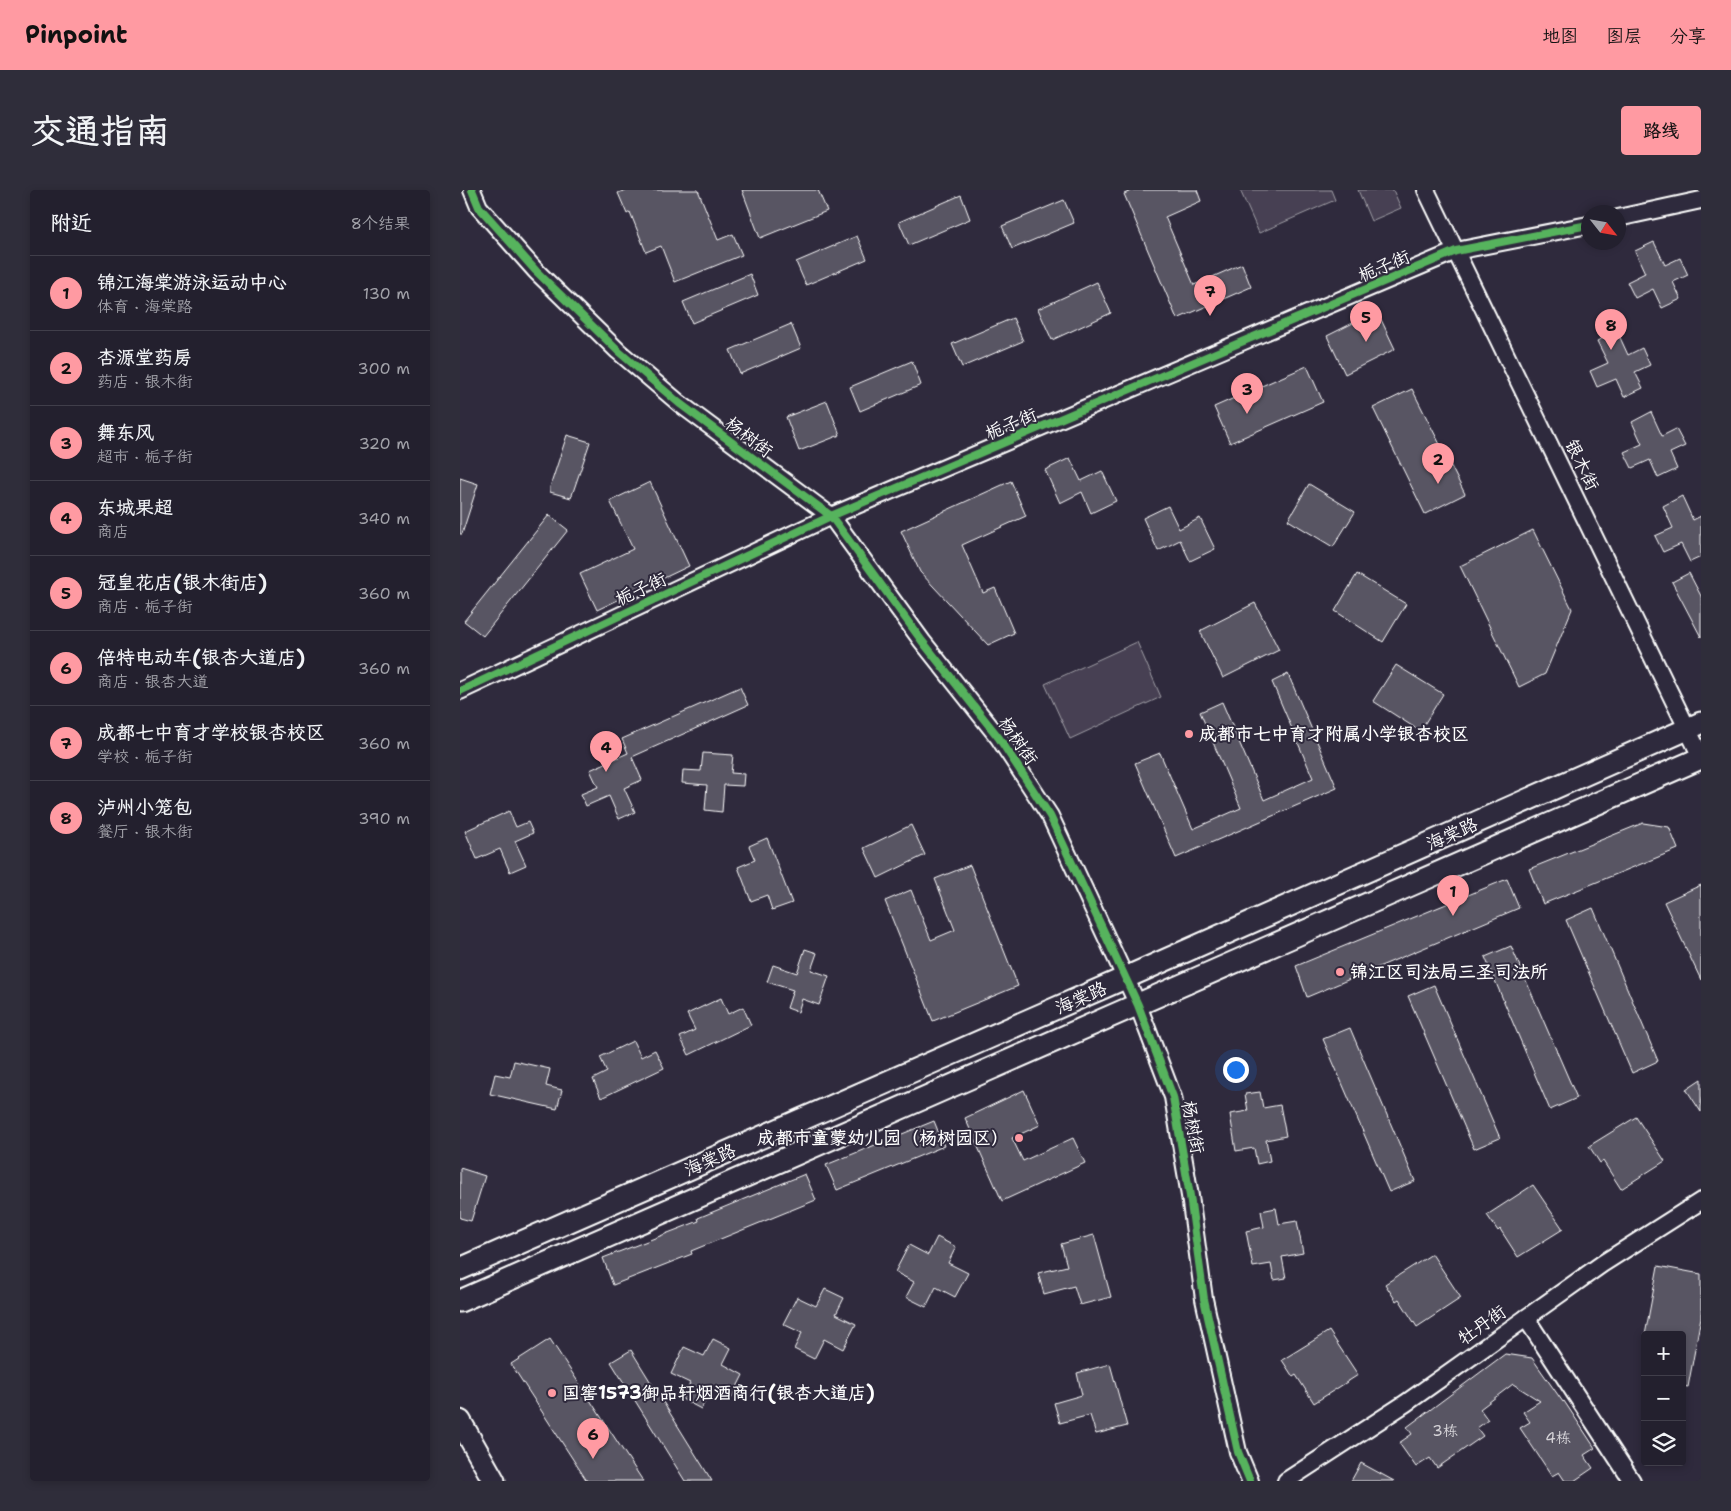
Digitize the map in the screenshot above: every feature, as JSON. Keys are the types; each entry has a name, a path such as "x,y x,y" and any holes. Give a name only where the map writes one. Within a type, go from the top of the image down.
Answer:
{"main road":[{"name":"海棠路","path":"460,1269 1694,726"},
{"name":"海棠路","path":"460,1301 1701,757"},
{"path":"460,1421 494,1481"}],"street":[{"name":"杨树街","path":"472,190 479,207 536,271 618,351 679,403 831,516 922,641 999,738 1050,816 1138,1005 1173,1097 1190,1196 1204,1299 1238,1452 1250,1481"},
{"name":"银木街","path":"1426,190 1694,726 1701,757"},
{"path":"1626,216 1701,200"},
{"name":"栀子街","path":"460,691 831,516 1456,251 1581,226"},
{"name":"牡丹街","path":"1286,1481 1406,1403 1602,1264 1701,1201"},
{"path":"1526,1318 1632,1481"}],"shaded area":[{"path":"1240,190 1331,190 1335,200 1259,233"},
{"path":"1358,190 1393,190 1401,208 1371,221"},
{"path":"1137,642 1161,697 1070,739 1045,684"}],"building":[{"path":"626,190 698,190 718,240 733,234 742,255 675,282 661,246 646,252 630,212 627,214 618,193"},
{"path":"742,190 818,190 827,211 760,238"},
{"path":"1133,190 1197,190 1201,201 1165,217 1194,285 1242,264 1251,287 1177,319 1124,194"},
{"path":"961,195 970,219 909,245 899,222"},
{"path":"1064,200 1074,223 1012,249 1002,226"},
{"path":"857,236 867,259 806,285 796,262"},
{"path":"1654,242 1665,265 1680,258 1688,275 1673,282 1681,299 1662,308 1653,289 1635,298 1627,282 1645,273 1635,251"},
{"path":"750,274 758,295 692,323 683,302"},
{"path":"1097,282 1111,313 1052,340 1038,309"},
{"path":"1377,311 1395,349 1345,374 1327,336"},
{"path":"1013,318 1023,341 962,367 952,344"},
{"path":"791,324 801,348 740,374 730,350"},
{"path":"1617,331 1628,355 1642,348 1650,365 1635,372 1643,388 1624,397 1616,379 1597,387 1590,371 1608,363 1597,341"},
{"path":"912,361 921,385 860,411 850,387"},
{"path":"1307,366 1323,402 1230,443 1214,407"},
{"path":"1412,389 1465,494 1425,514 1373,408"},
{"path":"827,401 840,435 799,451 786,417"},
{"path":"1651,412 1662,436 1676,429 1685,446 1670,453 1677,469 1658,478 1650,460 1632,468 1624,452 1642,444 1632,422"},
{"path":"567,435 590,442 571,498 550,492"},
{"path":"1070,458 1081,481 1102,471 1116,501 1091,513 1082,492 1060,503 1045,470"},
{"path":"460,478 478,484 462,534 460,534"},
{"path":"1011,481 1026,516 962,545 983,593 995,588 1014,633 988,645 920,572 901,531"},
{"path":"650,482 689,566 597,610 580,574 633,549 610,501"},
{"path":"1309,484 1355,512 1333,547 1288,520"},
{"path":"1682,496 1693,520 1701,516 1701,557 1690,562 1681,544 1663,552 1655,536 1673,528 1663,506"},
{"path":"1168,506 1179,529 1200,518 1215,549 1190,561 1180,540 1158,551 1143,518"},
{"path":"549,515 568,530 483,636 464,621"},
{"path":"1533,530 1572,609 1545,674 1519,687 1460,566"},
{"path":"1689,573 1701,596 1701,637 1672,582"},
{"path":"1357,574 1406,604 1383,642 1335,611"},
{"path":"1255,603 1279,650 1223,678 1200,631"},
{"path":"1396,665 1443,694 1420,731 1373,701"},
{"path":"1288,674 1337,788 1176,858 1135,763 1160,753 1193,829 1241,808 1200,712 1222,702 1264,800 1313,778 1272,682"},
{"path":"740,687 748,705 632,757 642,780 624,788 635,812 619,819 609,796 586,806 581,794 598,787 590,770 628,753 622,739"},
{"path":"703,753 733,755 731,773 744,774 743,786 724,785 722,812 705,810 707,785 682,783 683,770 701,771"},
{"path":"509,811 516,827 528,822 533,833 515,841 526,865 510,872 500,849 477,859 465,831"},
{"path":"1643,823 1669,827 1678,849 1543,904 1529,869"},
{"path":"911,825 925,855 878,878 864,848"},
{"path":"767,838 792,903 772,910 767,895 751,901 738,867 755,860 749,846"},
{"path":"970,865 1018,986 933,1021 885,901 911,890 931,940 955,930 935,879"},
{"path":"1507,879 1519,908 1307,997 1296,966"},
{"path":"1701,885 1701,980 1664,902"},
{"path":"1593,908 1658,1061 1632,1073 1566,920"},
{"path":"1511,946 1577,1098 1550,1110 1485,957"},
{"path":"805,949 817,953 811,970 829,976 819,1005 802,999 798,1012 787,1008 793,990 767,982 773,965 797,973"},
{"path":"1434,985 1500,1138 1474,1149 1408,996"},
{"path":"721,998 728,1014 743,1007 751,1025 689,1055 680,1037 695,1030 687,1014"},
{"path":"1350,1028 1415,1181 1389,1192 1323,1039"},
{"path":"633,1041 641,1057 655,1050 664,1068 601,1098 593,1079 607,1072 600,1057"},
{"path":"514,1061 550,1069 546,1086 562,1090 557,1109 490,1094 495,1074 510,1077"},
{"path":"1701,1079 1701,1112 1686,1089"},
{"path":"1024,1090 1040,1125 1012,1138 1023,1161 1073,1138 1085,1163 1002,1201 965,1118"},
{"path":"1260,1092 1263,1108 1280,1105 1286,1136 1266,1140 1270,1161 1257,1164 1254,1148 1236,1151 1230,1114 1248,1111 1245,1094"},
{"path":"1636,1117 1665,1161 1621,1189 1603,1161 1600,1163 1589,1146"},
{"path":"934,1121 944,1146 837,1190 826,1165"},
{"path":"460,1168 485,1176 471,1221 460,1218"},
{"path":"805,1174 816,1200 691,1251 692,1254 613,1285 603,1258 699,1221 698,1218"},
{"path":"1533,1185 1563,1229 1518,1257 1500,1229 1498,1231 1487,1215"},
{"path":"1276,1208 1279,1224 1297,1221 1303,1253 1282,1257 1286,1278 1274,1280 1271,1264 1253,1267 1246,1231 1264,1227 1261,1211"},
{"path":"1094,1235 1111,1297 1080,1305 1074,1286 1044,1294 1038,1273 1067,1266 1061,1244"},
{"path":"937,1237 956,1247 948,1263 968,1273 955,1297 936,1287 926,1307 906,1297 914,1282 895,1272 909,1245 928,1255"},
{"path":"1432,1254 1461,1298 1417,1327 1399,1299 1396,1301 1385,1284"},
{"path":"1658,1266 1701,1274 1701,1317 1688,1387 1686,1387 1686,1331 1646,1331"},
{"path":"825,1289 844,1298 836,1314 856,1324 843,1349 824,1339 814,1359 794,1349 802,1333 783,1324 797,1297 816,1306"},
{"path":"1329,1331 1358,1375 1314,1403 1296,1375 1293,1377 1282,1360"},
{"path":"550,1339 643,1481 587,1481 511,1364"},
{"path":"713,1339 731,1348 723,1364 743,1375 731,1399 711,1389 701,1409 682,1399 690,1383 671,1374 684,1347 704,1356"},
{"path":"631,1350 712,1481 685,1481 611,1362"},
{"path":"1505,1354 1532,1358 1564,1401 1595,1448 1584,1455 1593,1468 1574,1481 1565,1481 1559,1472 1552,1476 1520,1428 1530,1422 1523,1412 1540,1401 1513,1384 1480,1409 1488,1420 1477,1428 1483,1436 1437,1468 1430,1458 1416,1467 1399,1443 1412,1434 1407,1427"},
{"path":"1110,1364 1127,1426 1096,1434 1090,1415 1060,1423 1054,1403 1082,1395 1077,1373"},
{"path":"1361,1463 1394,1481 1351,1481"}],"cycle path":[{"path":"472,190 479,207 536,271 618,351 679,403 831,516 922,641 999,738 1050,816 1138,1005 1173,1097 1190,1196 1204,1299 1238,1452 1250,1481"},
{"path":"460,691 831,516 1456,251 1581,226"}],"place":[{"name":"成都七中育才学校银杏校区","path":"1210,316"},
{"name":"冠皇花店(银木街店)","path":"1366,342"},
{"name":"泸州小笼包","path":"1611,350"},
{"name":"舞东风","path":"1247,414"},
{"name":"杏源堂药房","path":"1438,484"},
{"name":"成都市七中育才附属小学银杏校区","path":"1189,734"},
{"name":"东城果超","path":"606,772"},
{"name":"锦江海棠游泳运动中心","path":"1453,916"},
{"name":"锦江区司法局三圣司法所","path":"1340,972"},
{"name":"成都市童蒙幼儿园（杨树园区）","path":"1019,1138"},
{"name":"国窖1573御品轩烟酒商行(银杏大道店)","path":"552,1393"},
{"name":"倍特电动车(银杏大道店)","path":"593,1459"}]}
